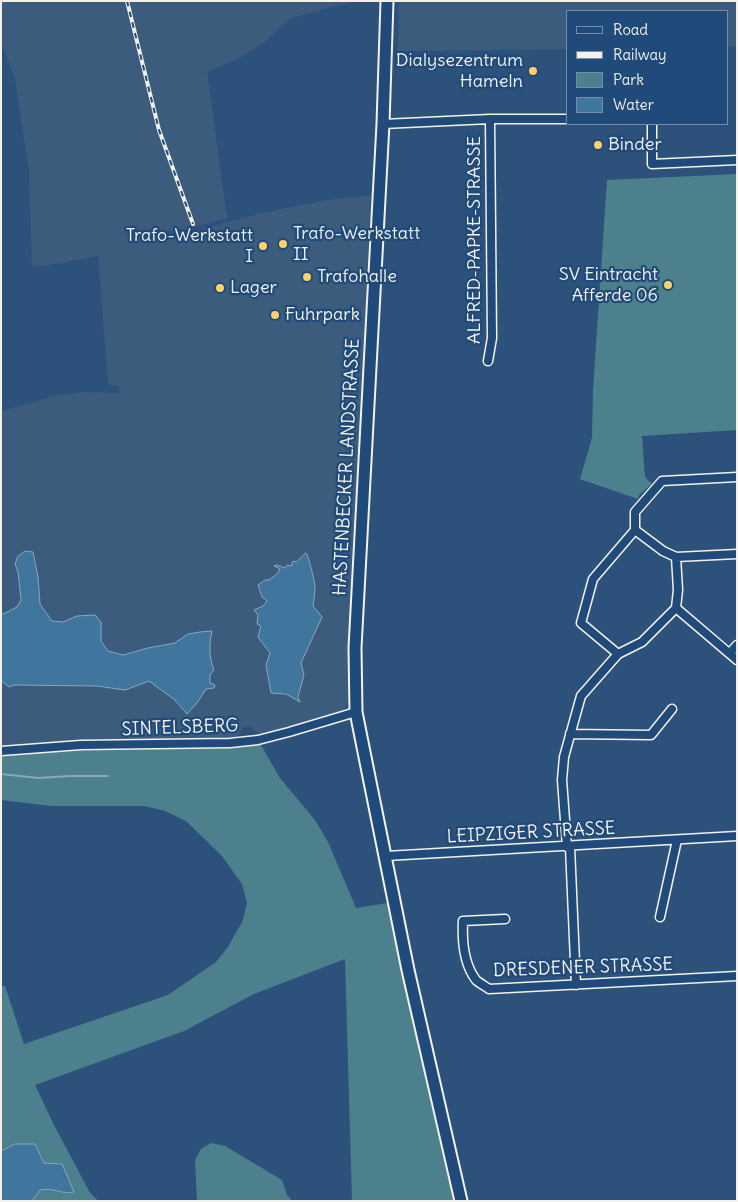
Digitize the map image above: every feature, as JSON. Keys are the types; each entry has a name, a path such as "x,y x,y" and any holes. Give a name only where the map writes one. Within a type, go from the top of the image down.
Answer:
{"main road":[{"name":"HASTENBECKER LANDSTRASSE","path":"387,1 383,124 355,648 356,712 412,989 461,1201"}],"street":[{"path":"383,124 490,119 566,119"},
{"name":"ALFRED-PAPKE-STRASSE","path":"488,361 492,338 490,119"},
{"path":"652,125 652,164 737,160"},
{"path":"618,654 582,623 593,579 635,530 635,512 662,481 737,477"},
{"path":"635,530 663,551 676,557 737,554"},
{"path":"576,985 562,780 564,758 581,696 618,654 642,642 676,608 678,590 676,557"},
{"path":"676,608 737,660"},
{"path":"730,653 737,645"},
{"path":"570,734 651,735 672,708"},
{"name":"SINTELSBERG","path":"1,751 81,745 239,742 289,732 356,712"},
{"name":"LEIPZIGER STRASSE","path":"386,856 737,836"},
{"path":"660,917 677,840"},
{"name":"DRESDENER STRASSE","path":"504,919 462,921 462,941 467,960 476,980 489,989 737,976"}],"shaded area":[{"path":"1,1 355,1 291,18 262,44 239,58 207,72 227,218 183,230 96,235 188,233 261,213 321,201 371,195 348,704 343,711 264,735 255,731 251,726 243,727 240,734 233,738 94,740 1,747 1,411 54,396 84,392 119,393 119,386 108,384 98,256 32,267 29,172 15,79 1,42"},
{"path":"399,1 737,1 737,46 728,46 728,10 566,10 566,49 398,51"}],"green space":[{"name":"SV Eintracht Afferde 06","path":"737,174 737,430 642,436 645,477 652,484 639,495 638,499 580,479 592,438 593,390 607,180"},
{"path":"258,740 280,778 315,820 328,842 356,908 394,902 461,1201 352,1201 345,959 254,994 184,1031 35,1085 89,1191 98,1201 32,1201 40,1190 49,1188 68,1193 44,1163 42,1156 15,1144 1,1152 1,986 5,986 24,1044 168,995 216,962 228,947 243,920 247,903 242,884 222,856 186,821 165,811 144,806 51,806 1,800 1,754 81,745"},
{"path":"211,1143 225,1146 282,1180 287,1195 292,1201 197,1201 195,1160 201,1149"}],"water":[{"path":"26,551 33,552 38,577 40,604 52,621 63,622 77,616 95,615 101,622 101,641 108,651 123,655 175,643 188,634 212,631 210,651 214,670 210,675 210,683 215,685 214,688 206,689 187,714 175,700 149,681 125,690 97,686 14,685 9,687 1,680 1,615 17,607 21,600 18,572 15,564 18,556"},
{"path":"306,553 315,585 313,606 322,617 301,663 304,675 298,697 300,702 286,694 271,693 266,665 270,653 258,637 261,626 257,624 258,615 254,610 263,606 267,601 262,597 258,585 278,573 280,569 274,566 277,565 285,568 287,565 291,566 293,561 296,562"},
{"path":"15,1144 35,1144 44,1163 62,1164 74,1192 66,1193 45,1189 40,1190 32,1201 1,1201 1,1152"}],"waterway":[{"path":"1,774 38,778 108,776"}],"railway":[{"path":"127,1 159,130 193,224"}],"place":[{"name":"Dialysezentrum Hameln","path":"533,71"},
{"name":"Binder","path":"598,145"},
{"name":"Trafo-Werkstatt II","path":"283,244"},
{"name":"Trafo-Werkstatt I","path":"263,246"},
{"name":"Trafohalle","path":"307,277"},
{"name":"SV Eintracht Afferde 06","path":"668,285"},
{"name":"Lager","path":"220,288"},
{"name":"Fuhrpark","path":"275,315"}]}
